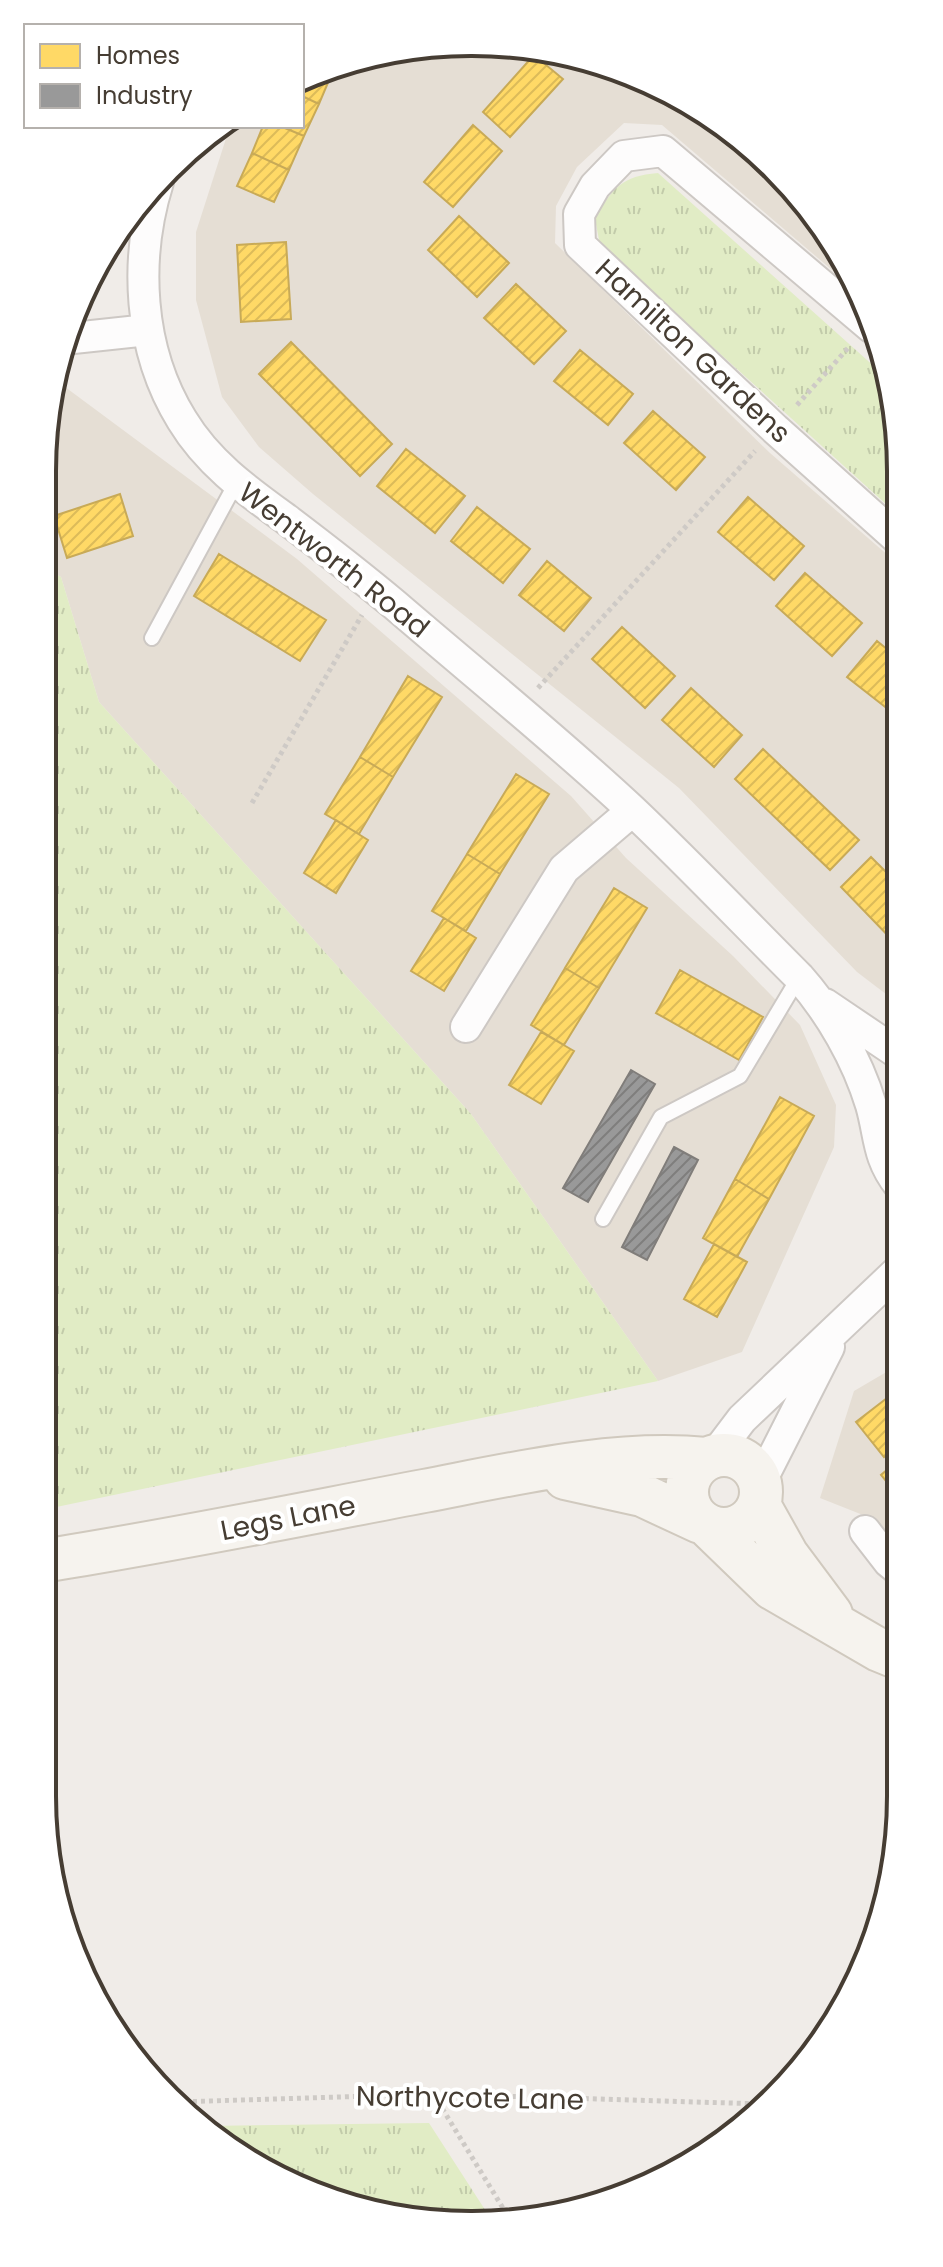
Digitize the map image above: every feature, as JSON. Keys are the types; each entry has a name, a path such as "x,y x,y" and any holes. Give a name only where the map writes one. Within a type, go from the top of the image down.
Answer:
{"street":[{"name":"Hamilton Gardens","path":"856,314 663,151 624,156 595,186 579,214 580,245 775,429 887,529"},
{"name":"Wentworth Road","path":"152,206 144,241 142,287 148,330 161,377 181,420 208,456 236,483 377,590 518,710 632,811 799,977 820,1001 852,1058 871,1105 880,1154 887,1165"},
{"path":"78,337 148,330"},
{"path":"466,1027 564,869 632,811"},
{"name":"Wentworth Road","path":"820,1001 887,1046"},
{"path":"887,1281 742,1419 690,1477 686,1489 692,1512 772,1588 887,1653"},
{"path":"704,1524 724,1530 739,1527 751,1518 759,1494 839,1327"},
{"name":"Legs Lane","path":"56,1559 175,1540 533,1470 665,1455 710,1458"},
{"path":"710,1458 729,1456 743,1460 754,1470 759,1494 787,1555 838,1624"},
{"name":"Legs Lane","path":"533,1470 642,1495 704,1524"},
{"path":"865,1531 887,1559"}],"lane":[{"path":"152,638 236,483"},
{"path":"603,1219 661,1117 740,1076 799,977"}],"path":[{"path":"518,710 863,332"},
{"path":"252,803 377,590"},
{"path":"433,2094 504,2209"},
{"name":"Northycote Lane","path":"191,2102 433,2094 750,2104"}],"shaded area":[{"path":"444,57 499,57 553,64 631,88 702,126 745,159 784,198 817,241 836,274 662,125 624,123 577,167 556,206 555,243 770,453 887,554 887,995 857,972 679,788 313,494 259,447 222,397 196,300 196,232 227,136 238,128 304,128 304,92 364,70"},
{"path":"65,387 297,559 571,796 626,858 733,956 800,1025 836,1105 834,1147 742,1352 658,1381 471,1114 99,702 61,577 56,574 56,472"},
{"path":"887,1372 887,1551 868,1517 820,1498 854,1391"}],"green space":[{"path":"658,173 873,366 886,444 887,505 600,245 595,219 607,199 627,181"},
{"path":"56,574 61,577 99,702 471,1114 658,1381 56,1507"},
{"path":"429,2123 486,2210 417,2207 338,2189 288,2168 220,2126"}],"building: Homes":[{"path":"529,60 543,63 563,79 510,137 483,112"},
{"path":"328,82 319,104 304,97 304,92"},
{"path":"304,97 319,104 304,136 285,128 304,128"},
{"path":"473,125 502,151 453,207 424,182"},
{"path":"262,128 285,128 304,136 289,170 252,153"},
{"path":"252,153 289,170 274,202 237,186"},
{"path":"459,216 509,263 477,297 428,250"},
{"path":"286,242 291,319 241,322 237,245"},
{"path":"516,284 566,331 534,364 484,318"},
{"path":"291,342 392,444 360,476 259,374"},
{"path":"580,350 633,394 608,425 554,381"},
{"path":"653,411 705,457 676,490 624,443"},
{"path":"406,449 465,496 435,533 377,486"},
{"path":"120,494 133,536 67,558 56,515"},
{"path":"748,497 804,546 774,580 718,532"},
{"path":"477,507 530,549 503,583 451,541"},
{"path":"219,554 326,620 300,661 194,596"},
{"path":"547,561 591,598 564,631 519,595"},
{"path":"805,573 862,623 832,656 776,606"},
{"path":"622,627 675,676 645,708 592,659"},
{"path":"877,641 887,649 887,708 847,677"},
{"path":"408,676 442,697 393,777 360,757"},
{"path":"691,688 742,735 714,767 662,720"},
{"path":"763,749 859,840 830,870 735,779"},
{"path":"360,757 393,777 359,834 325,814"},
{"path":"516,774 549,794 500,874 467,854"},
{"path":"336,820 368,840 336,893 304,873"},
{"path":"467,854 500,874 466,931 432,911"},
{"path":"871,857 887,873 887,935 841,887"},
{"path":"614,888 647,908 599,988 565,968"},
{"path":"444,918 476,938 444,991 411,971"},
{"path":"565,968 599,988 564,1045 531,1025"},
{"path":"680,970 763,1017 739,1060 656,1013"},
{"path":"541,1032 574,1051 541,1104 509,1085"},
{"path":"780,1097 814,1116 769,1199 735,1179"},
{"path":"735,1179 769,1199 737,1257 703,1238"},
{"path":"714,1244 747,1262 717,1317 684,1299"},
{"path":"887,1398 887,1455 884,1457 856,1422"}],"building: Industry":[{"path":"631,1070 655,1084 588,1202 563,1188"},
{"path":"674,1147 698,1160 647,1260 622,1247"}]}
